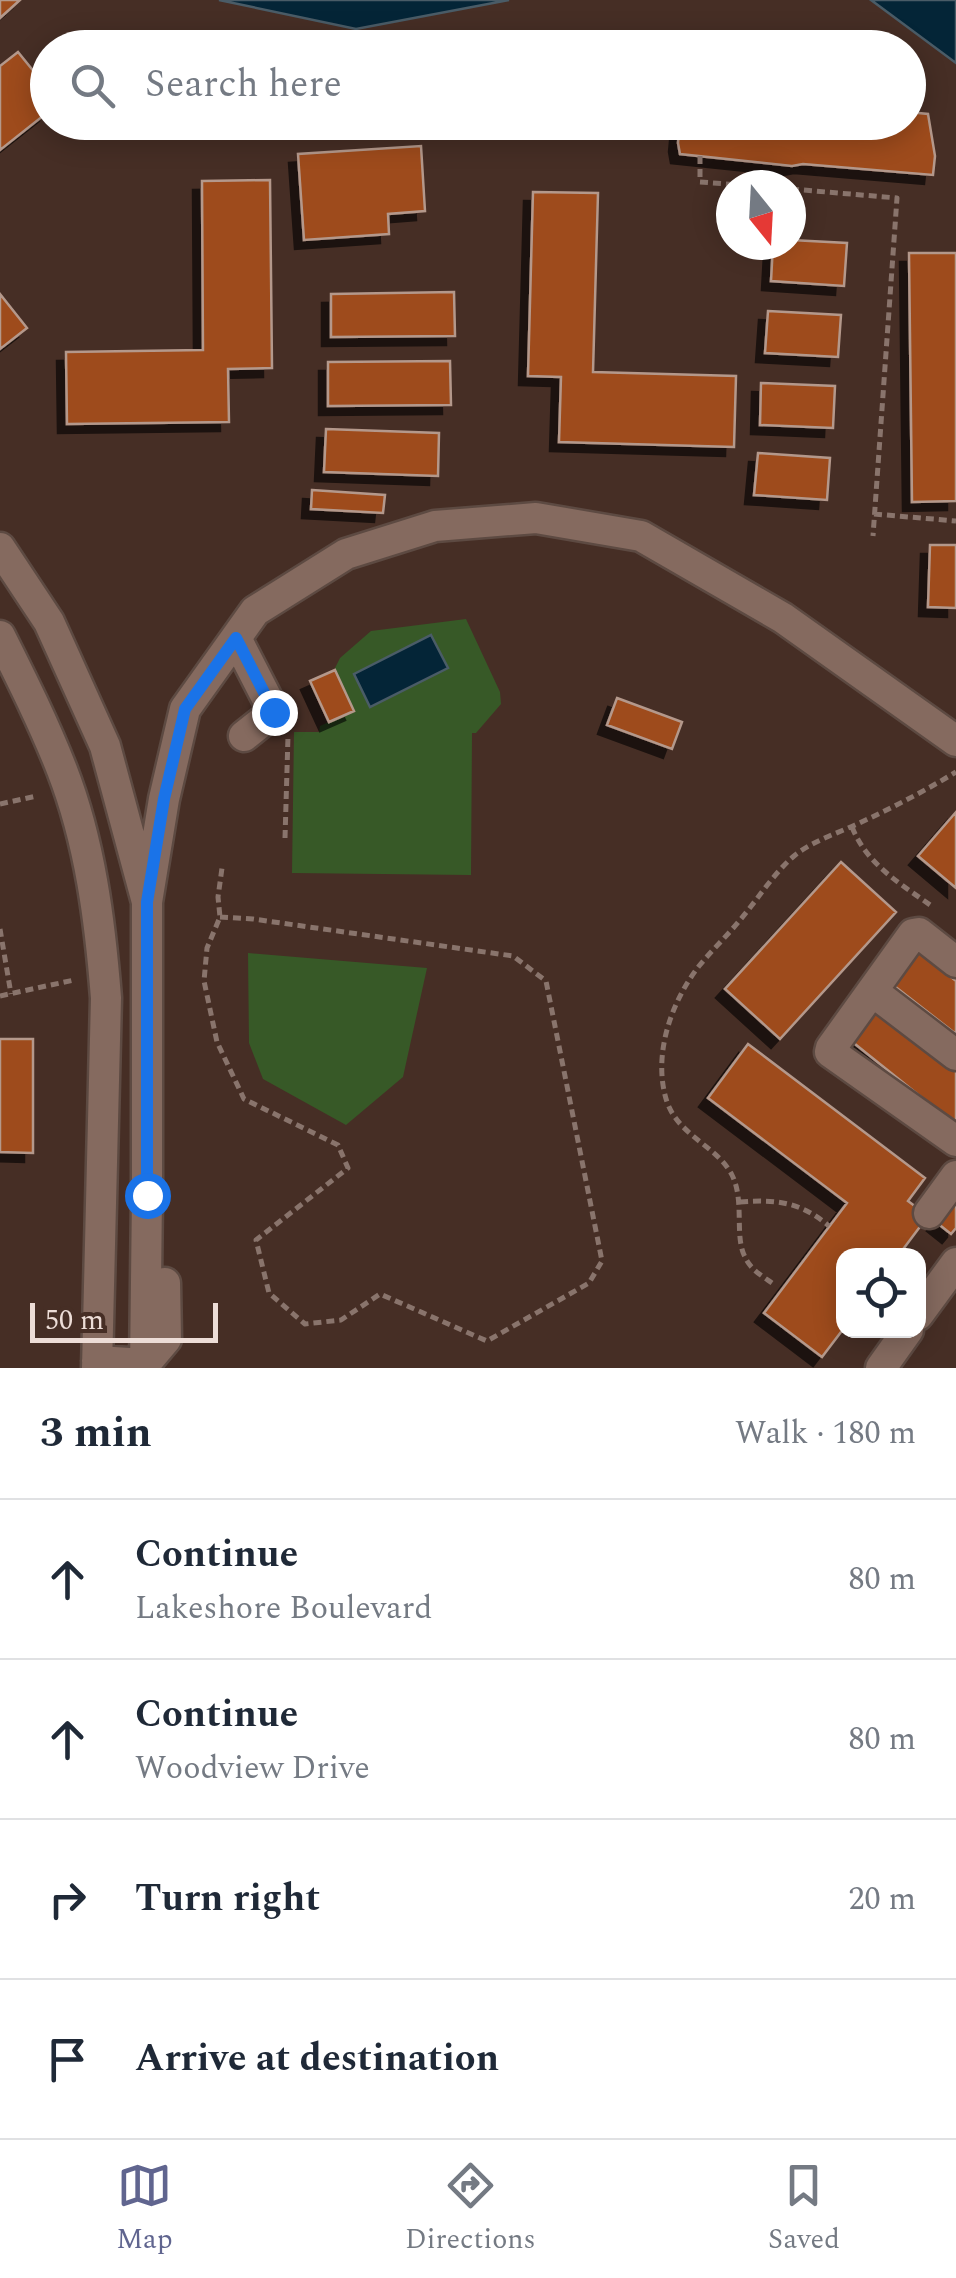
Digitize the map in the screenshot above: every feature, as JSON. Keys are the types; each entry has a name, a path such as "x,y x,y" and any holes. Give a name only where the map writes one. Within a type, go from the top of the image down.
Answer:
{"street":[{"path":"154,1250 147,1195 147,902 164,799 185,709 255,611 346,554 435,526 536,518 641,536 783,618 956,742"},
{"path":"0,548 49,622 105,746 147,902"},
{"path":"0,636 35,705 53,765 80,828 102,948 106,998 97,1364 145,1366 161,1170 147,1141"},
{"path":"236,638 274,712 244,736"},
{"path":"53,765 105,746"},
{"path":"956,962 918,933 913,934 830,1048 830,1052 956,1141"},
{"path":"872,991 956,1055"},
{"path":"106,998 147,995"},
{"path":"929,1213 956,1176"},
{"path":"102,1192 147,1195"},
{"path":"926,1304 956,1263"},
{"path":"881,1368 902,1338"}],"path":[{"path":"700,156 700,182 716,183"},
{"path":"806,190 897,198 872,536"},
{"path":"874,514 956,521"},
{"path":"285,838 290,796 288,732"},
{"path":"772,1283 756,1272 744,1256 740,1202 732,1176 677,1120 668,1102 662,1056 676,1004 697,968 795,855 956,772"},
{"path":"0,804 37,796"},
{"path":"852,826 858,843 876,866 940,912"},
{"path":"220,917 514,956 546,980 602,1261 589,1283 486,1341 380,1294 342,1320 305,1324 268,1293 256,1240 348,1168 338,1145 244,1099 218,1042 204,981 207,948 220,917 222,868"},
{"path":"0,929 11,994"},
{"path":"0,996 74,980"},
{"path":"740,1202 766,1200 790,1204 812,1212 829,1226"}],"green space":[{"path":"466,619 500,692 501,704 472,733 471,875 292,873 294,732 319,732 320,726 329,722 310,681 334,670 340,658 371,631"},
{"path":"248,953 427,968 403,1077 346,1125 263,1079 249,1043"}],"water":[{"path":"219,0 509,0 356,29"},
{"path":"871,0 956,0 956,63 926,41 926,30 911,30"},
{"path":"431,635 448,668 370,707 354,674"}],"building":[{"path":"0,0 20,0 0,18"},
{"path":"18,52 30,67 30,126 0,150 0,66"},
{"path":"926,114 935,156 933,175 680,154 678,143 926,140"},
{"path":"421,146 425,211 388,214 389,234 304,240 298,154"},
{"path":"270,180 272,368 228,369 229,422 67,424 66,352 203,350 202,181"},
{"path":"533,192 598,193 593,372 736,376 734,447 559,442 561,377 528,376"},
{"path":"806,241 847,243 844,286 771,281 772,260 806,260"},
{"path":"909,253 956,253 956,501 912,502"},
{"path":"454,292 455,336 331,337 331,294"},
{"path":"0,294 27,328 0,349"},
{"path":"768,311 841,315 838,357 765,353"},
{"path":"450,361 451,405 328,406 328,362"},
{"path":"761,383 835,386 833,428 760,425"},
{"path":"326,429 439,433 438,476 324,472"},
{"path":"758,453 830,458 827,500 754,495"},
{"path":"312,490 385,495 383,513 311,509"},
{"path":"930,545 956,545 956,608 928,607"},
{"path":"335,670 354,711 329,722 310,681"},
{"path":"617,698 682,722 672,749 607,725"},
{"path":"956,812 956,888 918,856"},
{"path":"841,862 896,912 780,1039 725,989"},
{"path":"919,951 956,981 956,1034 893,985"},
{"path":"877,1006 956,1069 956,1125 850,1040"},
{"path":"0,1039 33,1039 33,1153 0,1152"},
{"path":"748,1044 925,1178 908,1201 928,1216 904,1248 836,1248 836,1338 822,1357 764,1313 847,1203 708,1098"},
{"path":"956,1198 956,1228 951,1234 936,1222"}],"route":[{"path":"147,1195 147,902 164,799 185,709 236,638 274,712"}]}
